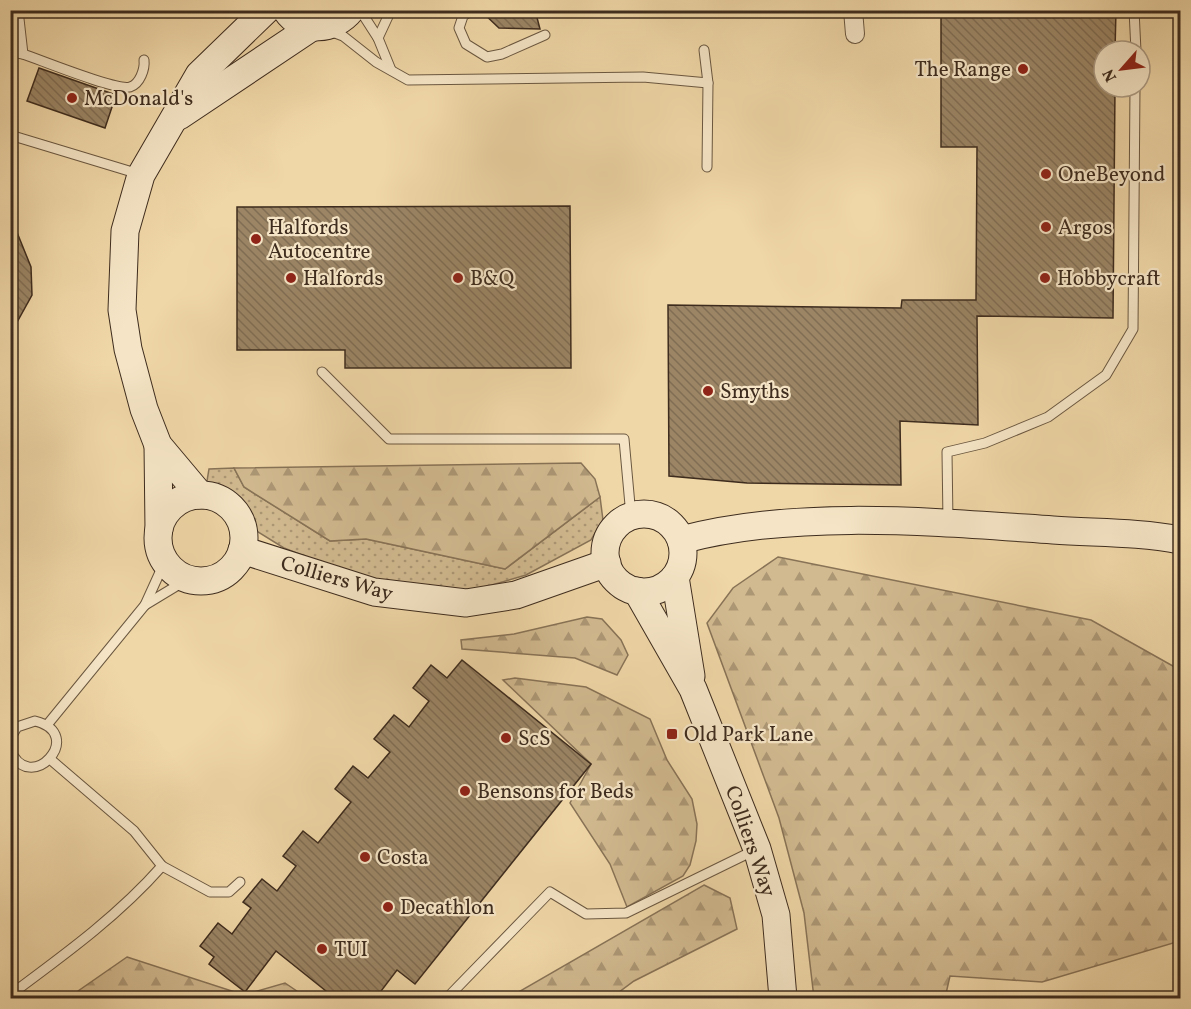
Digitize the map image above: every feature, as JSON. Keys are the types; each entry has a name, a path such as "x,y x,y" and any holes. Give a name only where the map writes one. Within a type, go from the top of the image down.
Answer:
{"street":[{"path":"159,529 164,516 174,505 186,498 200,495 225,502 235,512 242,523 242,550 227,572 215,579 201,581 188,579 175,572 165,561 160,550 159,529 158,445 128,349 122,310 125,231 141,175 199,75 266,10"},
{"path":"286,10 299,23 317,27"},
{"path":"173,120 317,27 342,20 351,10"},
{"path":"853,10 855,34"},
{"path":"158,445 200,495"},
{"path":"607,563 606,552 613,530 631,516 643,514 667,521 676,530 681,540 709,533 815,522 948,522 1180,540"},
{"name":"Colliers Way","path":"681,540 683,560 675,577 693,690"},
{"name":"Colliers Way","path":"242,550 374,592 466,603 516,596 607,563 618,582 637,591 693,690 757,849 776,915 783,999"},
{"path":"637,591 658,589 675,577"}],"lane":[{"path":"18,10 23,54"},
{"path":"360,10 378,38 391,70"},
{"path":"378,38 391,10"},
{"path":"472,10 463,16 459,28 466,44 487,57 502,54 545,35"},
{"path":"1134,10 1135,39"},
{"path":"317,27 343,36 408,80 643,77 708,83"},
{"path":"704,50 708,83 707,167"},
{"path":"10,52 23,54 113,86 129,87 137,82 145,68 144,60"},
{"path":"948,522 947,452 985,443 1048,417 1106,375 1132,329 1135,99"},
{"path":"10,135 141,175"},
{"path":"322,372 389,439 624,439 631,516"},
{"path":"47,725 145,604 165,561"},
{"path":"145,604 188,579"},
{"path":"10,739 14,725 35,720 47,725 56,738 54,753 44,764 30,767 17,760 10,749"},
{"path":"50,759 134,831 162,866 210,892 229,892 240,882"},
{"path":"447,998 550,892 586,914 626,913 757,849"},
{"path":"10,995 69,952 135,897 162,866"},
{"path":"1012,999 1017,999"}],"green space":[{"path":"581,463 595,479 600,497 505,569 366,539 330,541 244,487 234,468"},
{"path":"234,468 244,487 330,541 366,539 505,569 600,497 603,520 591,540 526,575 478,589 459,591 370,582 284,548 258,532 233,502 207,481 209,469"},
{"path":"778,557 1091,620 1180,670 1180,941 1042,982 950,976 945,998 814,998 804,913 779,818 707,623 733,588"},
{"path":"587,617 602,619 621,640 628,655 617,675 575,658 462,649 461,640 514,634"},
{"path":"515,678 586,687 650,719 667,760 692,799 697,824 696,841 690,865 683,876 627,907 610,864 570,803 591,764 503,680"},
{"path":"704,885 730,898 737,929 634,981 611,998 508,998"},
{"path":"127,957 244,995 285,983 307,998 68,998"}],"building":[{"path":"480,10 535,10 540,29 499,28"},
{"path":"941,10 1116,10 1115,39 1092,39 1092,99 1115,99 1113,318 977,316 978,425 900,421 901,485 747,483 669,476 668,305 901,308 902,300 976,300 977,147 941,147"},
{"name":"McDonald's","path":"39,68 116,95 105,128 27,101"},
{"name":"B&Q","path":"570,206 571,368 345,368 345,350 237,350 237,207"},
{"path":"10,215 31,267 32,295 10,335"},
{"path":"462,660 591,764 415,984 397,970 375,999 336,999 276,951 245,992 209,964 214,957 200,946 218,923 232,934 251,908 243,902 262,879 277,891 296,866 283,856 303,831 318,843 351,802 335,789 353,766 368,778 390,752 374,739 394,715 409,727 429,701 413,688 431,665 447,678"}],"place":[{"name":"The Range","path":"1023,69"},
{"name":"McDonald's","path":"72,98"},
{"name":"OneBeyond","path":"1046,174"},
{"name":"Argos","path":"1046,227"},
{"name":"Halfords Autocentre","path":"256,239"},
{"name":"Halfords","path":"291,278"},
{"name":"B&Q","path":"458,278"},
{"name":"Hobbycraft","path":"1045,278"},
{"name":"Smyths","path":"708,391"},
{"name":"Old Park Lane","path":"672,734"},
{"name":"ScS","path":"506,738"},
{"name":"Bensons for Beds","path":"465,791"},
{"name":"Costa","path":"365,857"},
{"name":"Decathlon","path":"388,907"},
{"name":"TUI","path":"322,949"}]}
